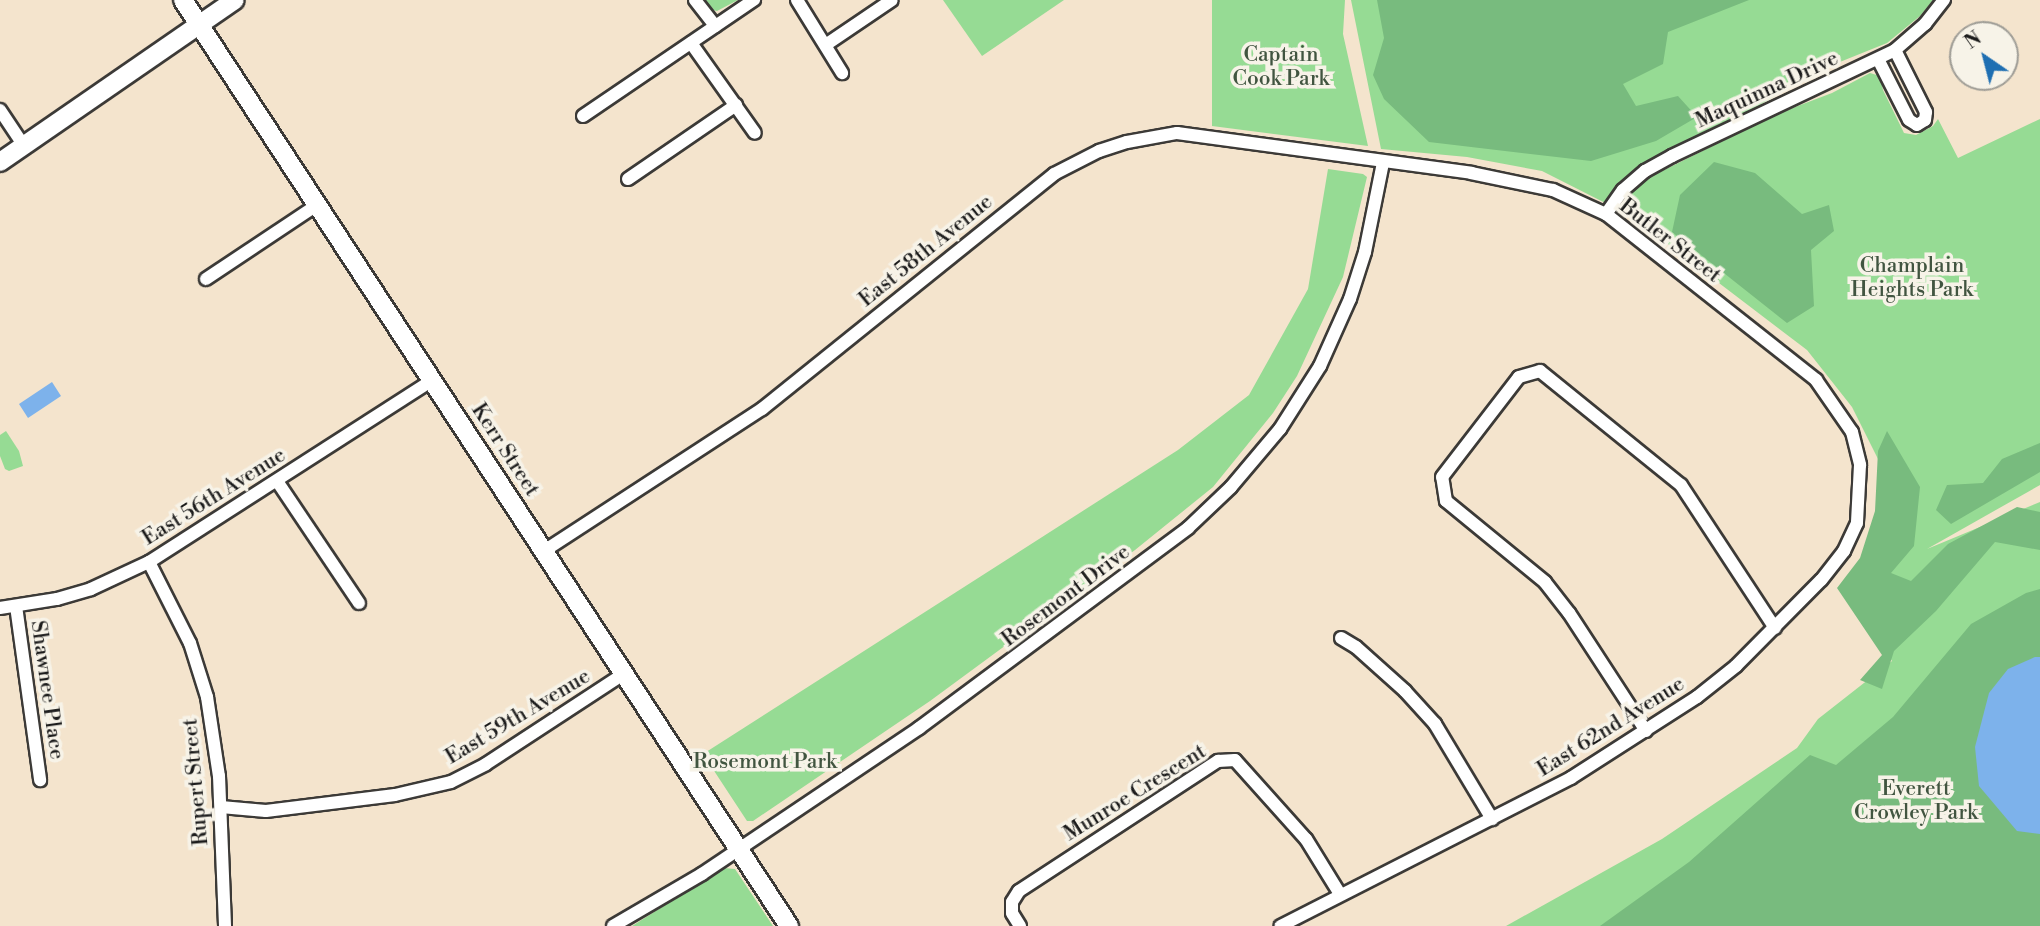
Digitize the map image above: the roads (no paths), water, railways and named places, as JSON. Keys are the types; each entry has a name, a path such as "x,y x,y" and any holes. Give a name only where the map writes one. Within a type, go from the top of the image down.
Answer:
{"street":[{"name":"Kerr Street","path":"183,0 789,926"},
{"path":"0,162 235,0"},
{"path":"695,0 715,26"},
{"path":"583,116 754,0"},
{"path":"797,0 827,44 842,73"},
{"path":"827,44 891,0"},
{"name":"Maquinna Drive","path":"1606,214 1623,190 1645,172 1672,156 1895,50 1925,24 1944,0"},
{"path":"691,43 755,133"},
{"path":"1878,59 1909,120 1917,125 1925,120 1926,112 1895,50"},
{"path":"628,179 736,105"},
{"path":"0,110 24,146"},
{"name":"East 58th Avenue","path":"544,551 762,409 1054,174 1099,151 1127,142 1177,133 1276,145 1383,163"},
{"name":"Butler Street","path":"1383,163 1518,181 1553,190 1606,214 1816,380 1852,432 1860,465"},
{"name":"Rosemont Drive","path":"613,926 661,900 919,729 1188,528 1231,487 1280,429 1320,366 1350,299 1365,252 1383,163"},
{"path":"206,279 317,205"},
{"path":"1646,731 1569,613 1545,582 1446,500 1442,477 1519,377 1540,371 1681,485 1775,628"},
{"name":"East 56th Avenue","path":"0,608 91,589 149,562 432,380"},
{"name":"East 62nd Avenue","path":"1281,926 1571,778 1697,697 1775,628 1844,551 1857,523 1860,465"},
{"path":"277,481 359,603"},
{"name":"Rupert Street","path":"149,562 190,643 199,670 214,738 221,807 225,926"},
{"name":"Shawnee Place","path":"16,606 40,780"},
{"path":"1341,638 1356,647 1405,691 1435,724 1492,819"},
{"name":"East 59th Avenue","path":"221,807 280,809 395,795 451,782 486,764 625,673"},
{"name":"Munroe Crescent","path":"1020,926 1012,913 1012,902 1019,891 1218,761 1235,760 1307,839 1340,894"}],"water":[{"path":"52,382 61,396 28,418 19,404"},
{"path":"2040,657 2040,834 2017,831 1979,786 1975,747 1989,693 2008,669"}],"park label":[{"name":"Captain Cook Park","path":"1281,67"},
{"name":"Champlain Heights Park","path":"1912,278"},
{"name":"Rosemont Park","path":"765,762"},
{"name":"Everett Crowley Park","path":"1916,801"}]}
